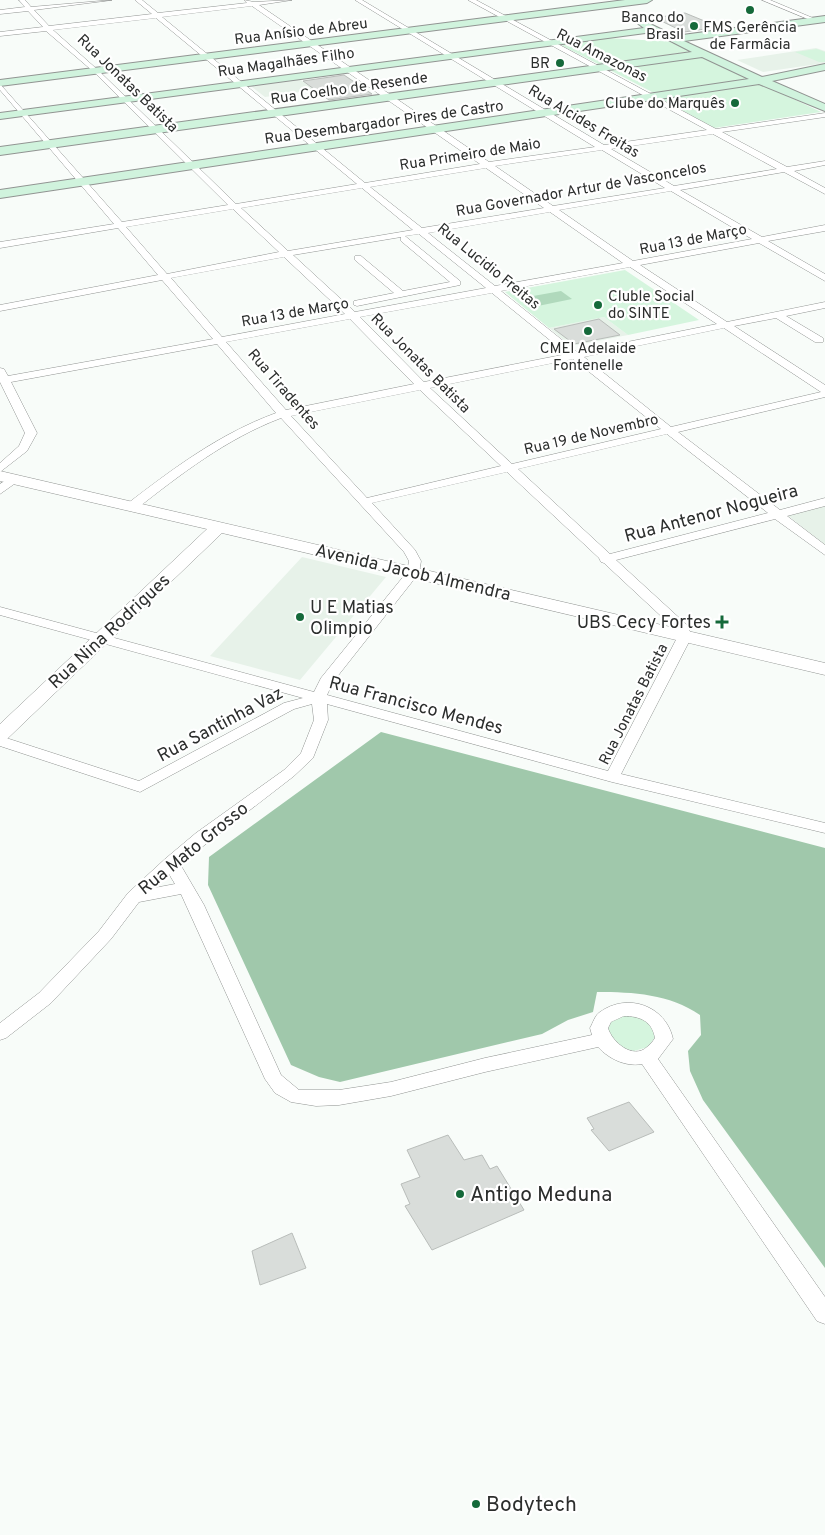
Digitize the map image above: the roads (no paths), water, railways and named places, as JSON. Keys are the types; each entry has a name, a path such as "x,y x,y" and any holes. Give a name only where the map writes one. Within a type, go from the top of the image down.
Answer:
{"main road":[{"path":"592,0 607,3 688,38 825,108"},
{"name":"Rua Anísio de Abreu","path":"0,85 507,19 607,3 648,0"},
{"path":"607,3 626,15 703,54 825,102"},
{"name":"Rua Magalhães Filho","path":"576,39 620,37 676,39 821,20"},
{"name":"Rua Magalhães Filho","path":"0,116 655,29"},
{"name":"Rua Coelho de Resende","path":"0,151 703,54"},
{"path":"767,79 825,67"},
{"name":"Rua Desembargador Pires de Castro","path":"0,194 545,114 767,79"}],"street":[{"path":"0,12 26,4 109,0"},
{"name":"Rua Lucidio Freitas","path":"138,0 274,113 495,291 670,431 825,551"},
{"path":"0,34 158,16 250,2 289,0"},
{"name":"Rua Alcides Freitas","path":"358,0 605,150 825,278"},
{"name":"Rua Amazonas","path":"471,0 825,191"},
{"path":"764,0 821,20"},
{"path":"250,2 554,212 825,390"},
{"name":"Rua Jonatas Batista","path":"26,4 48,29 97,72 236,208 354,317 422,386 605,559 682,628 685,636 612,777"},
{"name":"Rua Tiradentes","path":"0,85 164,278 283,414 414,556 413,572"},
{"name":"Rua Primeiro de Maio","path":"0,245 121,226 136,226 408,180 825,115"},
{"name":"Rua Primeiro de Maio","path":"796,121 825,119"},
{"name":"Rua Governador Artur de Vasconcelos","path":"788,172 825,163"},
{"name":"Rua Governador Artur de Vasconcelos","path":"0,308 288,256 788,172 825,168"},
{"name":"Rua 13 de Março","path":"3,376 221,341 764,241 825,228"},
{"name":"Rua Governador Artur de Vasconcelos","path":"288,256 404,239 424,233"},
{"path":"357,303 457,282 404,239"},
{"path":"358,258 400,294"},
{"path":"131,507 213,446 243,429 283,414 825,305"},
{"path":"778,315 819,340"},
{"path":"0,469 25,447 31,433 3,376"},
{"name":"Rua 19 de Novembro","path":"363,502 825,394"},
{"name":"Avenida Jacob Almendra","path":"4,482 131,507 825,669"},
{"name":"Rua Antenor Nogueira","path":"605,559 825,502"},
{"name":"Rua Nina Rodrigues","path":"0,735 219,528"},
{"path":"319,698 326,681 413,572"},
{"name":"Rua Francisco Mendes","path":"0,611 612,777 825,828"},
{"name":"Rua Santinha Vaz","path":"0,741 140,787 288,706 319,698"},
{"name":"Rua Mato Grosso","path":"0,1033 45,998 105,935 134,897 171,863 202,837 289,773 308,755 321,720 319,698"},
{"path":"171,863 187,887 274,1079 288,1092 298,1097 345,1096 397,1087 601,1040"},
{"path":"134,897 187,887"},
{"path":"622,1009 643,1011 659,1023 664,1038 654,1052 646,1056 624,1057 606,1047 598,1031 600,1023 612,1011 622,1009"},
{"path":"646,1056 825,1314"}],"place":[{"name":"FMS Gerência de Farmâcia","path":"750,10"},
{"name":"Banco do Brasil","path":"694,26"},
{"name":"BR","path":"560,63"},
{"name":"Clube do Marquês","path":"735,103"},
{"name":"Cluble Social do SINTE","path":"598,305"},
{"name":"CMEI Adelaide Fontenelle","path":"588,331"},
{"name":"U E Matias Olimpio","path":"300,617"},
{"name":"UBS Cecy Fortes","path":"722,622"},
{"name":"Antigo Meduna","path":"460,1194"},
{"name":"Bodytech","path":"476,1504"}]}
